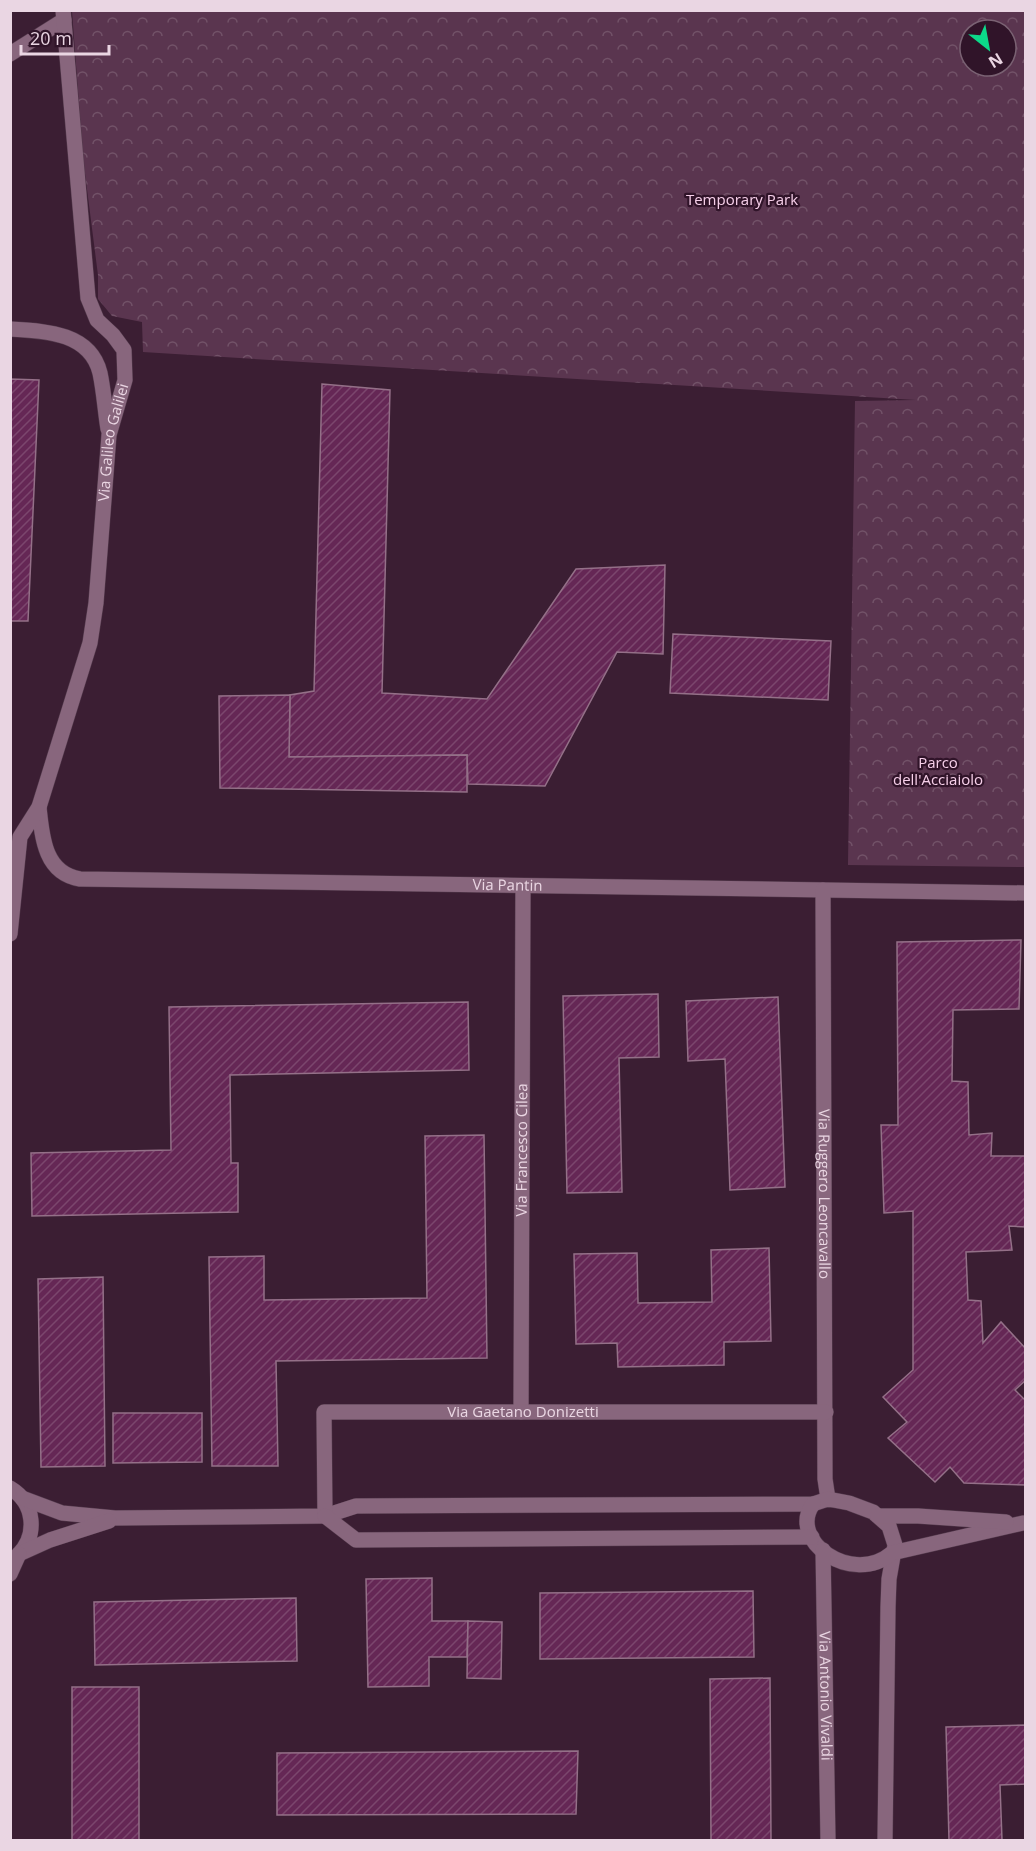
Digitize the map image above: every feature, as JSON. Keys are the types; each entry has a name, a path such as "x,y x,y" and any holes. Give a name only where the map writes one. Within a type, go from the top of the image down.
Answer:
{"street":[{"path":"10,54 64,15"},
{"name":"Via Galileo Galilei","path":"10,934 13,874 20,837 39,807 90,643 96,603 109,435 125,380 126,356 120,342 97,320 88,298 64,15"},
{"path":"10,330 59,334 75,341 88,352 100,371 109,435"},
{"name":"Via Pantin","path":"39,807 45,848 58,870 73,878 1026,893"},
{"name":"Via Francesco Cilea","path":"521,1412 523,886"},
{"name":"Via Ruggero Leoncavallo","path":"823,890 825,1479 828,1499"},
{"name":"Via Gaetano Donizetti","path":"325,1516 324,1412 826,1412"},
{"path":"16,1493 62,1513 115,1518 325,1516 356,1506 813,1504 828,1499 849,1503 878,1516 889,1526 894,1536 888,1607 885,1840"},
{"path":"10,1574 15,1557 28,1541 32,1527 29,1509 16,1493"},
{"path":"813,1504 807,1512 806,1521 812,1537 834,1560 856,1567 875,1564 892,1553 1024,1523"},
{"path":"325,1516 357,1540 812,1537"},
{"path":"878,1516 918,1516 1024,1523"},
{"path":"15,1557 50,1540 115,1518"},
{"name":"Via Antonio Vivaldi","path":"823,1550 828,1840"}],"green space":[{"name":"Temporary Park","path":"72,11 1025,11 1025,867 848,865 855,401 916,400 143,352 142,322 112,316 98,299 98,275 83,158"}],"building":[{"path":"10,379 39,380 28,621 10,621"},
{"path":"322,384 390,390 382,693 487,699 576,569 665,565 663,654 617,652 545,786 468,784 467,755 289,757 290,695 314,691"},
{"path":"673,634 831,641 828,700 670,693"},
{"path":"290,695 289,757 467,755 467,792 220,788 219,696"},
{"path":"1021,940 1019,1009 953,1010 952,1081 968,1082 969,1135 992,1133 991,1156 1026,1156 1026,1227 1009,1226 1012,1250 966,1252 968,1300 981,1301 983,1343 1001,1322 1026,1349 1026,1380 1015,1390 1026,1401 1026,1485 964,1483 950,1467 935,1482 888,1438 907,1422 883,1397 913,1370 913,1211 884,1213 881,1125 898,1125 897,942"},
{"path":"658,994 659,1057 619,1058 622,1192 567,1193 563,996"},
{"path":"778,997 785,1187 730,1190 725,1059 688,1061 686,1001"},
{"path":"468,1002 469,1070 230,1075 231,1163 238,1163 238,1212 32,1216 31,1153 171,1150 169,1007"},
{"path":"484,1135 487,1358 276,1361 278,1466 212,1466 209,1257 264,1256 264,1300 427,1298 425,1136"},
{"path":"769,1248 771,1341 724,1342 724,1365 618,1367 617,1343 576,1344 574,1254 637,1253 638,1303 712,1302 711,1250"},
{"path":"103,1277 105,1466 41,1467 38,1279"},
{"path":"113,1413 202,1413 202,1462 113,1463"},
{"path":"432,1578 432,1621 468,1621 467,1657 429,1657 429,1686 368,1687 366,1579"},
{"path":"753,1591 754,1657 540,1659 540,1593"},
{"path":"296,1598 297,1661 95,1665 94,1602"},
{"path":"468,1621 502,1622 501,1679 467,1678"},
{"path":"770,1678 771,1840 711,1840 710,1679"},
{"path":"72,1687 139,1687 139,1840 72,1840"},
{"path":"1026,1725 1026,1784 1000,1785 1002,1840 949,1840 946,1727"},
{"path":"578,1751 576,1814 277,1815 277,1753"}],"park label":[{"name":"Parco dell'Acciaiolo","path":"938,772"}]}
